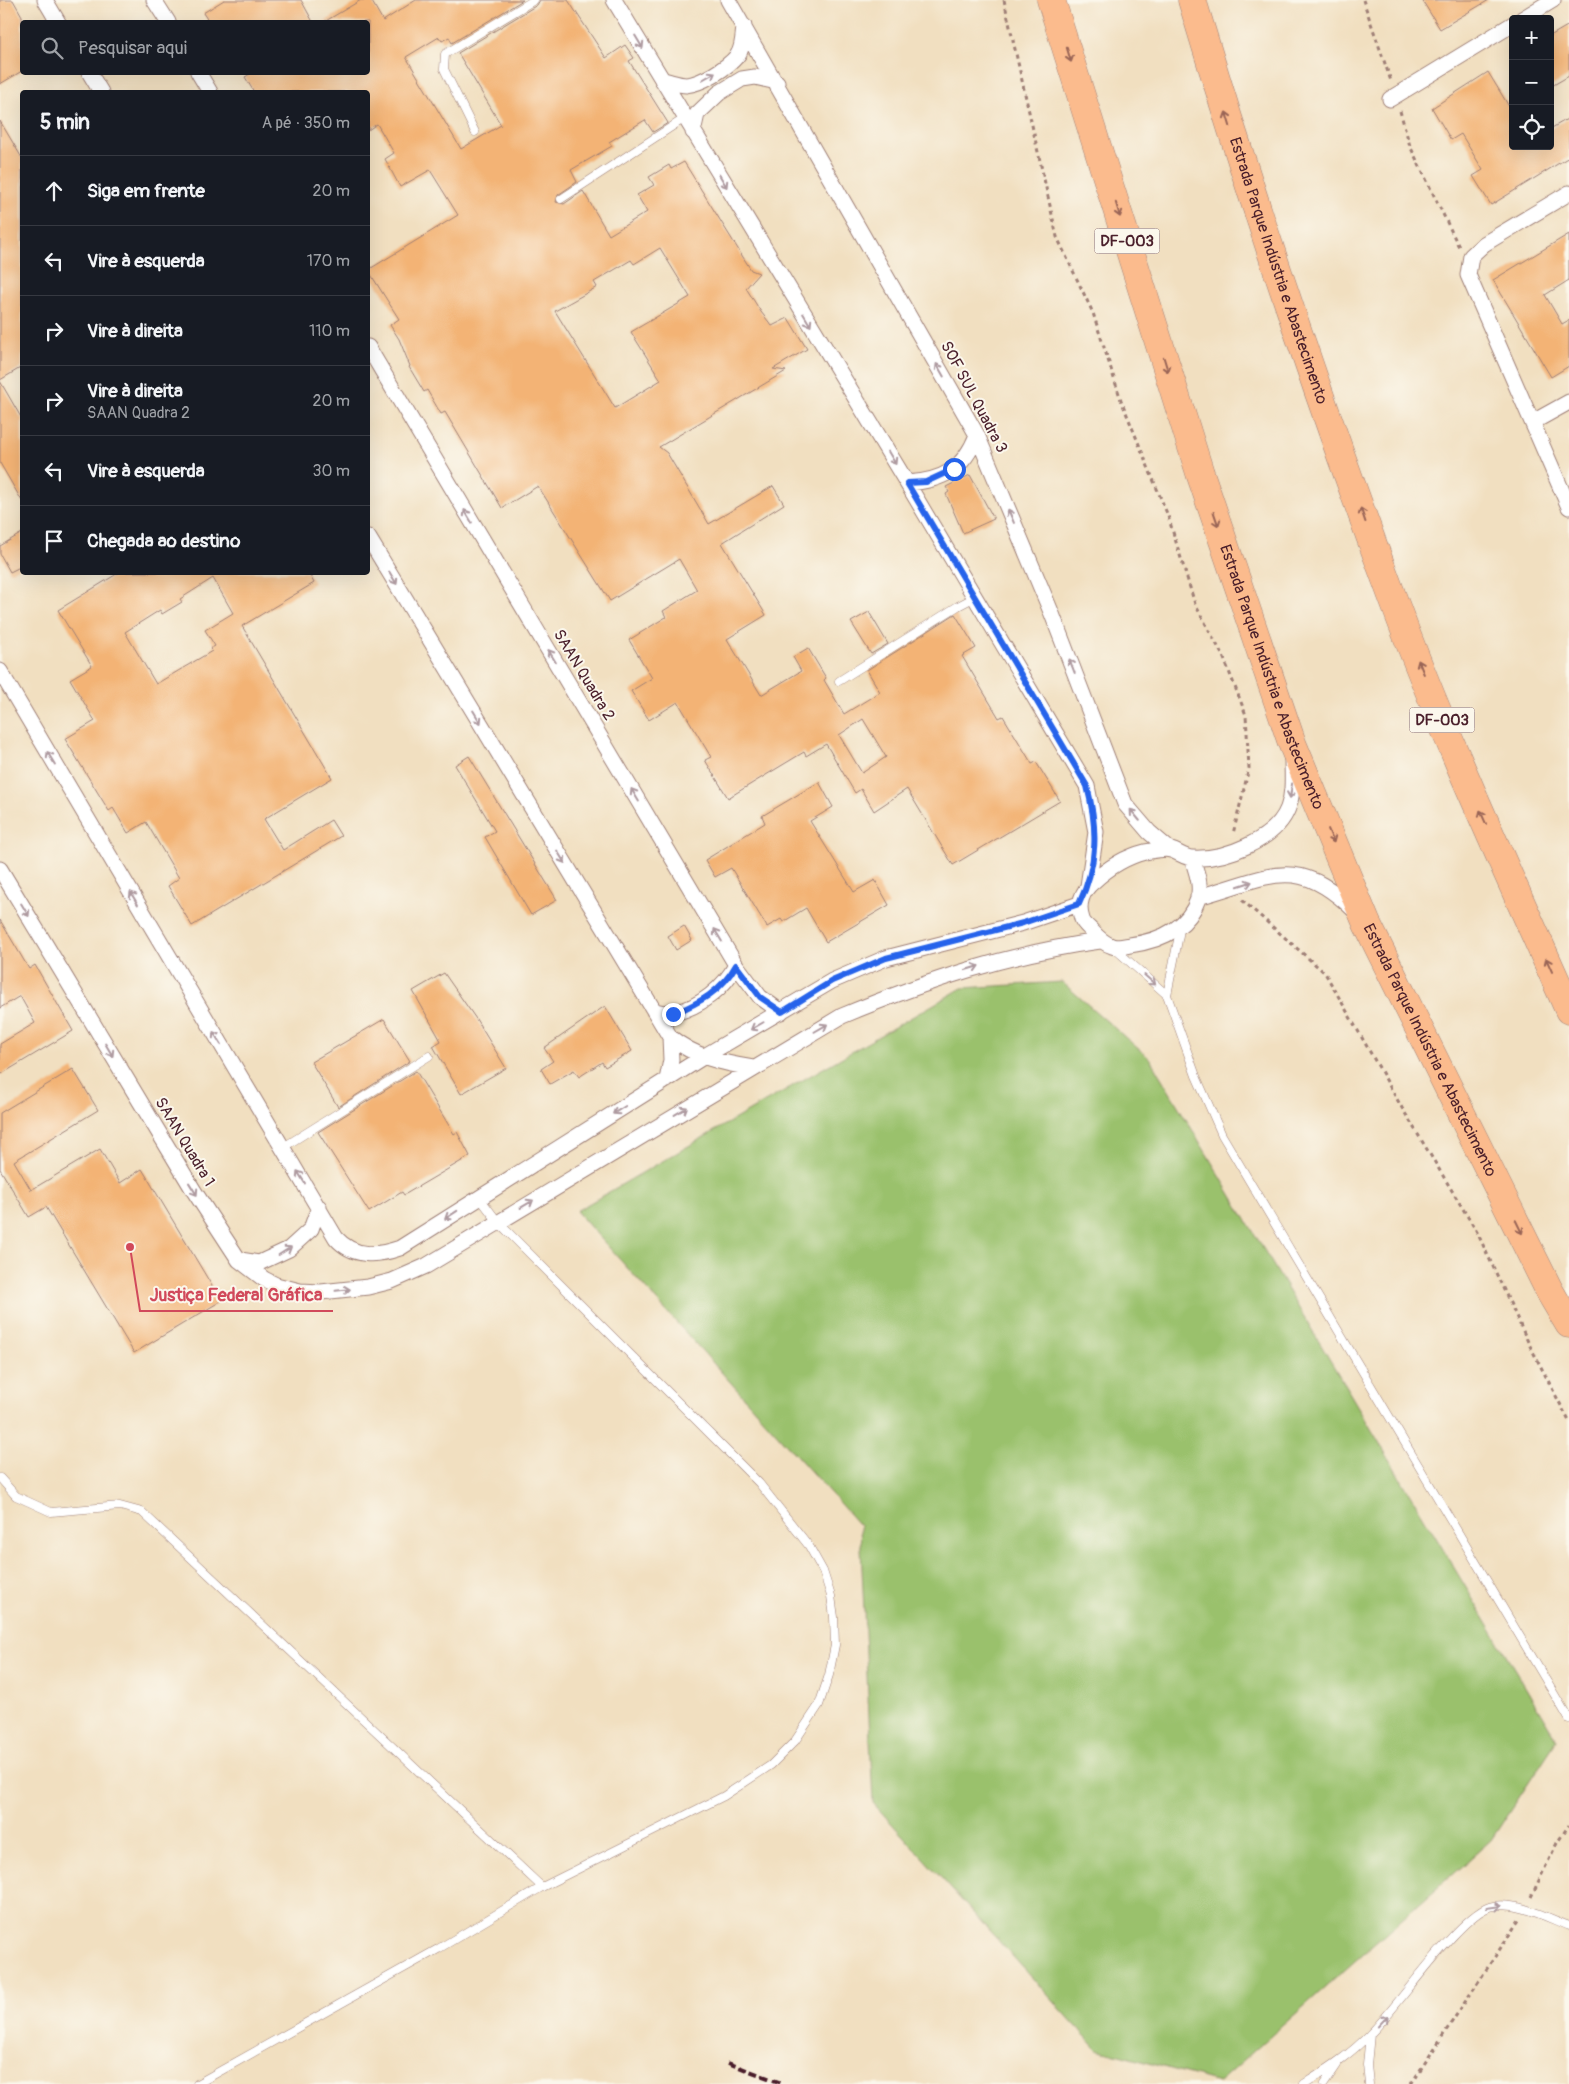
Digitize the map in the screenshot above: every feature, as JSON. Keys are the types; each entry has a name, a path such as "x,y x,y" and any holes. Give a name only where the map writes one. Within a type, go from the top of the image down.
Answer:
{"highway":[{"name":"Estrada Parque Indústria e Abastecimento","path":"1051,0 1200,473 1292,743 1367,924 1550,1292 1569,1324"},
{"name":"Estrada Parque Indústria e Abastecimento","path":"1192,0 1247,182 1392,598 1464,775 1569,1010"}],"street":[{"path":"45,0 57,20"},
{"path":"154,0 167,20"},
{"path":"614,0 907,483 1087,786 1096,832 1088,886 1079,904 1082,920 1107,944 1143,943 1164,937 1182,924 1191,912 1198,897 1198,879 1192,858"},
{"name":"SOF SUL Quadra 3","path":"728,0 777,82 977,434 1052,614 1125,804 1149,832 1170,850"},
{"path":"1528,15 1552,0"},
{"path":"662,80 686,85 704,79 725,66 738,56 744,26"},
{"path":"1393,97 1509,26"},
{"path":"90,75 100,90"},
{"path":"200,75 209,90"},
{"path":"693,132 697,114 719,93 742,79 756,77 777,82"},
{"path":"1569,193 1484,244 1471,256 1468,265 1468,274 1474,290 1534,422 1569,507"},
{"name":"SAAN Quadra 2","path":"370,350 736,965 760,997 782,1012"},
{"path":"1534,422 1569,402"},
{"path":"907,483 926,482 954,469 971,452 977,434"},
{"path":"370,540 670,1038 685,1049 703,1057 753,1068"},
{"path":"0,671 282,1148 342,1244 361,1254 376,1255 400,1248 703,1057 832,981 886,958 1023,923 1079,904"},
{"path":"1088,886 1104,871 1124,860 1145,852 1170,850 1192,858 1229,853 1247,846 1266,834 1288,809 1292,790 1292,743"},
{"name":"SAAN Quadra 1","path":"0,869 194,1191 239,1260 264,1279 276,1285 300,1291 321,1292 368,1288 402,1277 426,1266 842,1016 910,988 977,967 1064,946 1107,944"},
{"path":"1198,897 1271,875 1292,874 1309,877 1342,898 1367,924"},
{"path":"654,1011 673,1014 703,1000 729,979 736,965"},
{"path":"667,1080 672,1060 670,1038"},
{"path":"239,1260 259,1263 289,1249 311,1229 319,1207"}],"lane":[{"path":"475,132 444,69 445,54 534,0"},
{"path":"562,199 685,118"},
{"path":"839,681 958,606 975,598"},
{"path":"1167,995 1182,924"},
{"path":"1107,944 1167,995 1196,1076 1222,1136 1569,1719"},
{"path":"282,1148 429,1056"},
{"path":"197,2084 446,1945 542,1887 724,1796 771,1765 796,1741 819,1705 835,1645 834,1617 831,1596 823,1570 809,1546 760,1483 498,1222 479,1197"},
{"path":"0,1478 16,1496 51,1512 120,1506 142,1512 542,1887"},
{"path":"1304,2084 1339,2062 1370,2034 1471,1916 1492,1906 1509,1905 1569,1926"},
{"path":"1369,2084 1367,2065 1370,2034"},
{"path":"1324,2084 1339,2062"}],"path":[{"path":"1004,0 1057,237 1093,313 1121,400 1168,516 1195,604 1223,656 1246,715 1249,768 1229,853"},
{"path":"1363,0 1410,146 1468,265"},
{"path":"1234,887 1239,897 1325,973 1402,1108 1477,1232 1529,1344 1569,1421"},
{"path":"1411,2084 1525,1910 1557,1843 1569,1825"}],"green space":[{"path":"1062,982 1150,1059 1557,1740 1491,1840 1219,2082 1097,2049 873,1803 860,1526 576,1211 962,988"}],"building":[{"path":"0,0 13,0 22,16 22,20 20,20 20,72 0,84"},
{"path":"224,0 301,0 312,20 208,20 203,13"},
{"path":"361,0 371,0 383,21 416,0 523,0 452,43 449,37 442,41 439,37 406,57 461,149 501,125 458,53 537,5 540,0 568,0 606,58 625,45 634,58 629,61 668,123 653,132 645,120 609,142 612,146 571,170 577,182 558,195 556,202 564,204 583,191 609,235 647,212 637,195 654,185 649,177 669,165 671,169 684,162 751,270 759,273 746,288 761,312 772,326 788,318 807,349 773,369 786,371 659,447 667,453 709,524 773,486 784,504 722,543 766,615 727,639 761,695 801,671 793,657 808,648 844,714 880,692 867,670 955,614 976,648 962,656 999,718 1003,716 1032,764 1036,762 1060,801 953,865 907,789 874,811 861,789 855,793 826,744 806,756 804,752 728,798 705,760 711,757 678,702 649,720 631,691 652,678 629,640 666,617 663,611 697,590 679,559 610,601 538,486 502,508 445,412 441,414 427,390 424,392 409,367 399,339 390,325 399,319 370,273 370,269 458,215 430,170 400,187 385,159 394,153 377,124 370,129 370,90 253,90 245,77 248,75 370,75 370,20 327,20","holes":["660,248 690,297 631,332 661,380 615,408 555,311 597,287 594,282 631,260 634,264","863,719 886,757 862,773 839,735"]},
{"path":"1422,0 1489,0 1440,29"},
{"path":"1569,25 1569,76 1554,85 1554,60 1554,34"},
{"path":"1488,72 1509,106 1509,150 1554,150 1554,127 1569,118 1569,157 1491,205 1473,176 1483,170 1461,134 1451,140 1432,108"},
{"path":"0,121 20,155 20,368 0,380"},
{"path":"1569,234 1569,280 1545,295 1562,324 1569,320 1569,366 1551,377 1493,280"},
{"path":"0,381 20,416 20,498 0,463"},
{"path":"970,475 994,519 963,533 946,494 949,492 946,487"},
{"path":"20,534 20,567 10,572 0,554 0,546"},
{"path":"115,575 310,575 314,583 242,626 332,778 264,819 283,850 331,820 341,836 192,926 168,886 179,878 146,822 128,833 113,808 109,811 65,739 95,721 70,679 92,666 58,610","holes":["213,578 233,613 205,630 215,646 210,649 212,651 156,684 125,632 160,610 162,614 182,602 180,599"]},
{"path":"869,612 888,644 871,654 851,622"},
{"path":"469,756 557,900 531,915 485,837 495,831 455,765"},
{"path":"819,782 833,807 810,821 854,892 875,880 889,905 826,942 806,908 783,922 781,919 767,927 731,868 715,877 705,860 765,823 762,816"},
{"path":"0,920 29,969 35,965 73,1031 0,1075 0,1044 35,1023 20,996 0,1008"},
{"path":"684,926 692,940 676,950 668,936"},
{"path":"444,973 476,1019 506,1068 461,1094 433,1046 441,1041 413,991"},
{"path":"605,1006 632,1051 605,1067 602,1062 579,1077 574,1070 550,1084 541,1069 553,1061 544,1048"},
{"path":"384,1019 410,1061 338,1107 311,1062"},
{"path":"73,1069 98,1110 14,1161 31,1190 100,1149 120,1183 142,1169 221,1301 134,1353 46,1207 29,1217 0,1169 0,1113"},
{"path":"416,1071 454,1134 457,1132 470,1156 404,1195 402,1192 369,1212 318,1132"}],"railway":[{"path":"728,2063 784,2084"}],"place":[{"name":"Justiça Federal Gráfica","path":"130,1247"}],"route":[{"path":"673,1014 703,1000 719,988 729,979 736,965 760,997 782,1012 832,981 886,958 1023,923 1079,904 1088,886 1096,832 1087,786 907,483 926,482 942,477 954,469"}]}
